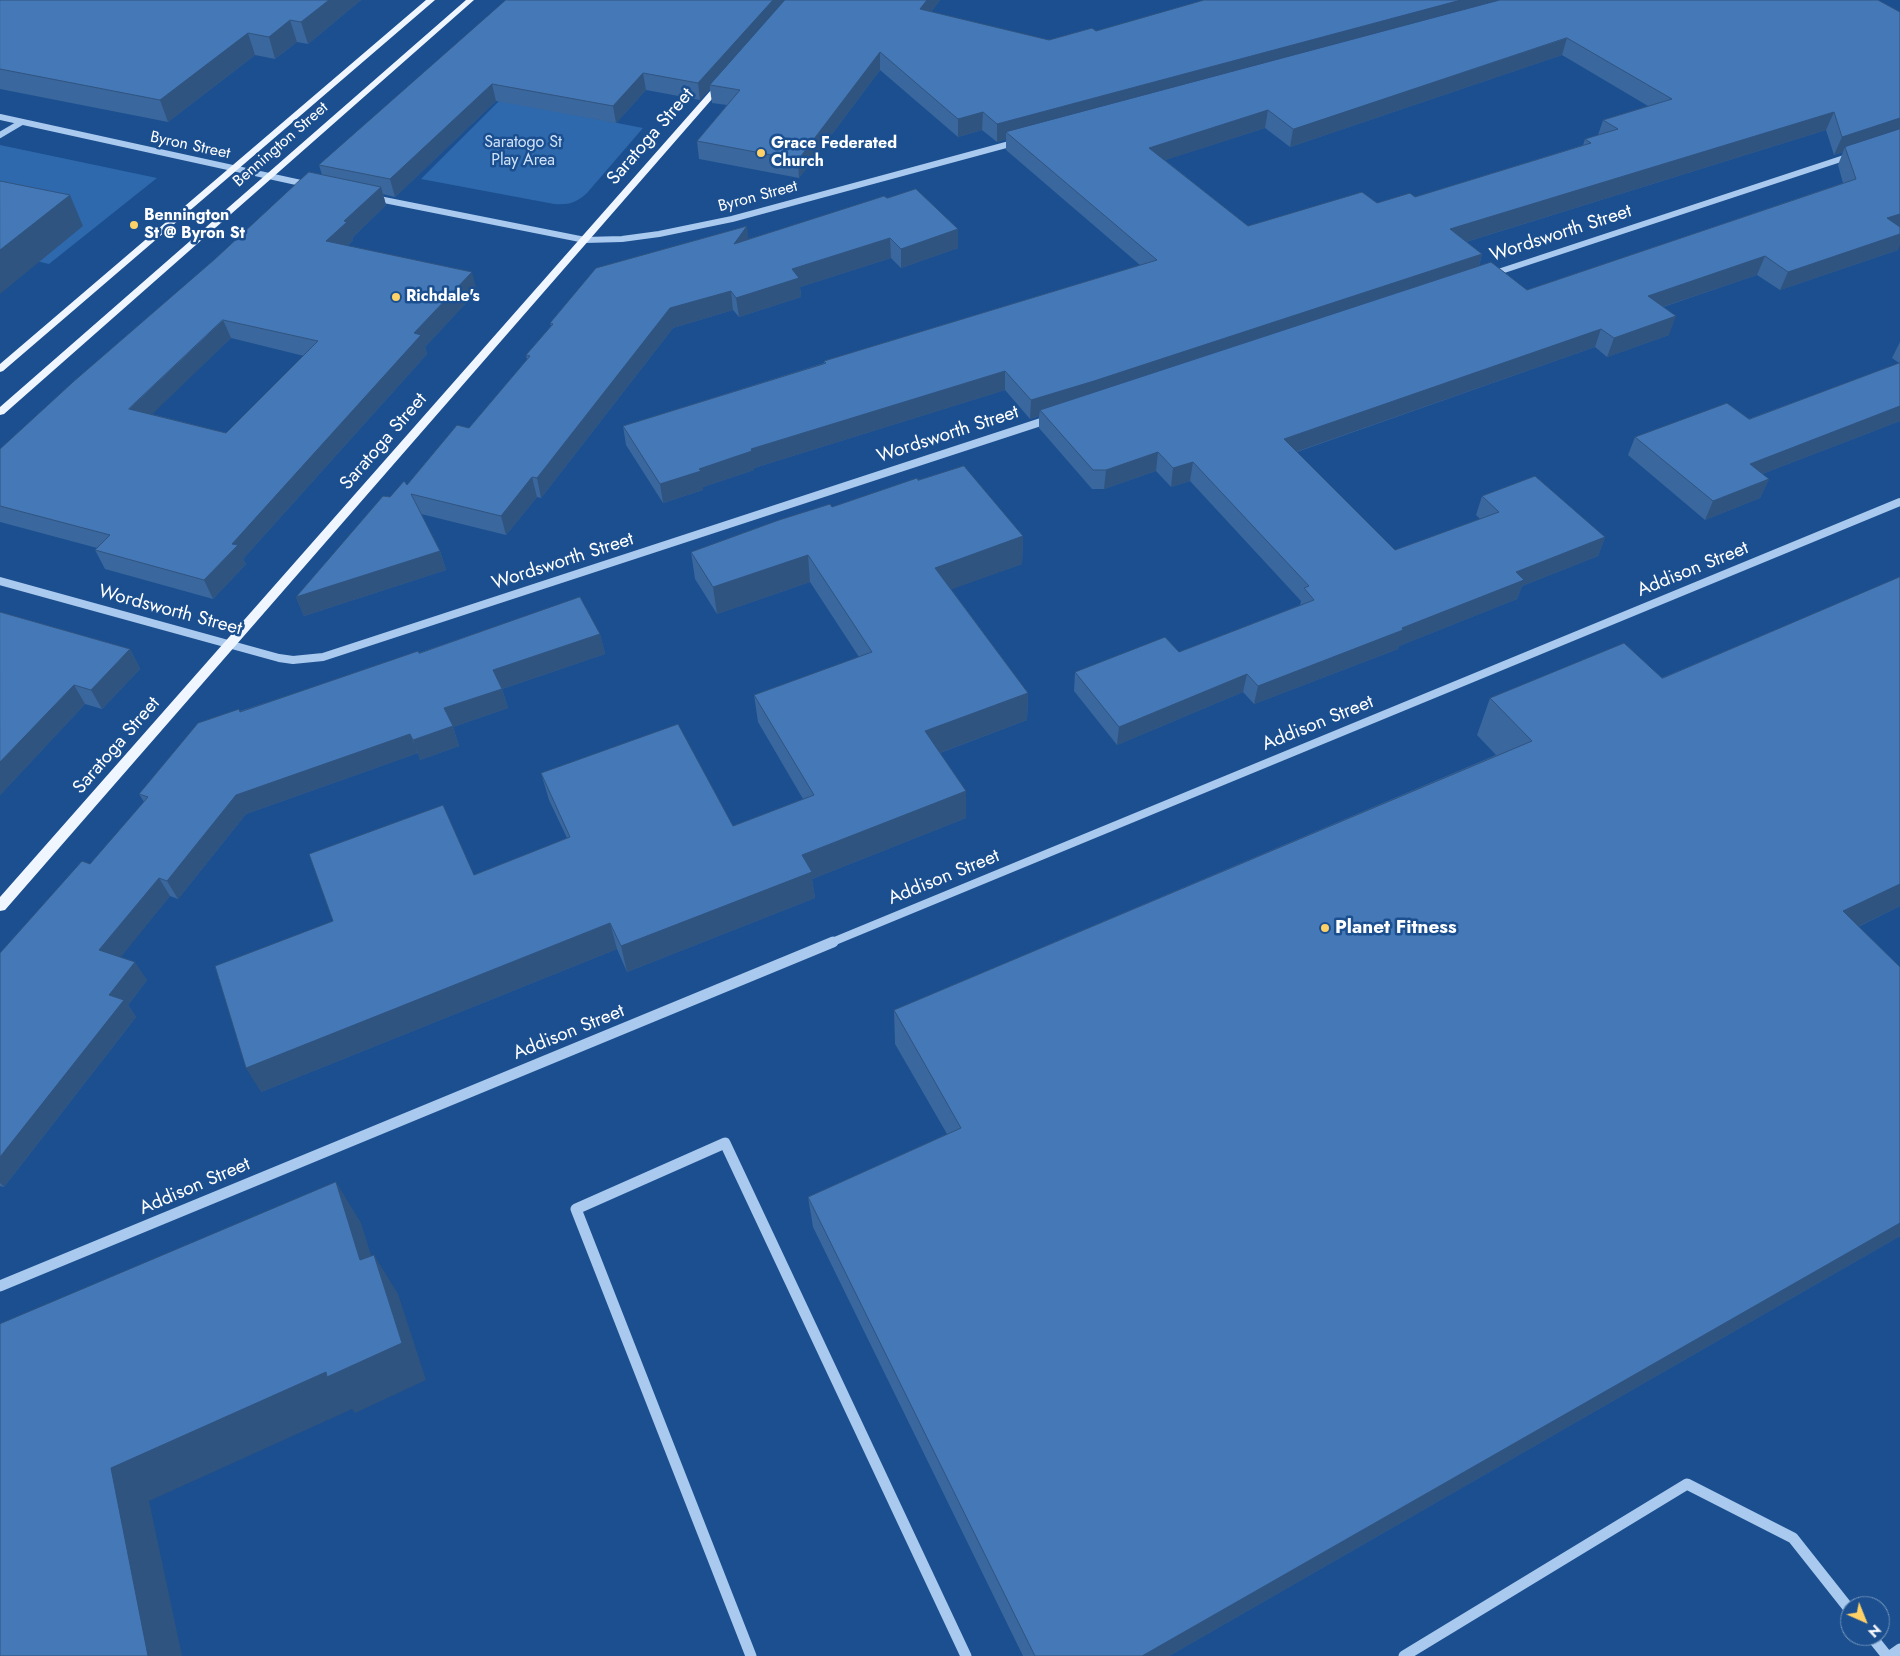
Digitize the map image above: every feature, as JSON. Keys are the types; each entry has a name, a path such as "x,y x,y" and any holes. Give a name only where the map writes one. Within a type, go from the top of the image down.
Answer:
{"main road":[{"name":"Bennington Street","path":"0,369 431,0"},
{"name":"Bennington Street","path":"0,412 470,0"},
{"name":"Saratoga Street","path":"0,906 729,75"}],"street":[{"name":"Byron Street","path":"0,118 315,186"},
{"path":"0,135 22,122"},
{"name":"Byron Street","path":"370,197 585,240 632,238 690,229 1021,141"},
{"name":"Wordsworth Street","path":"1484,276 1862,152"},
{"name":"Wordsworth Street","path":"0,581 229,645 293,660 323,657 1059,416"},
{"name":"Addison Street","path":"0,1286 1900,502"},
{"path":"751,1656 576,1209 725,1144 966,1656"},
{"path":"1404,1656 1687,1484 1793,1538 1840,1597"},
{"path":"1888,1656 1900,1649"}],"lane":[{"path":"1880,1646 1888,1656"}],"green space":[{"name":"Saratogo St Play Area","path":"500,100 643,128 587,193 568,204 554,204 421,179"},
{"path":"0,145 157,178 49,264 0,252"}],"building":[{"path":"0,0 329,0 301,22 290,20 269,37 248,33 160,100 0,69"},
{"path":"506,0 773,0 698,83 643,73 613,106 492,84 390,179 319,165"},
{"path":"785,0 927,0 920,9 1049,40 1092,28 1096,31 1204,0 1461,0 997,124 983,112 958,119 880,52 798,160 697,141 740,90 710,85"},
{"path":"1500,0 1878,0 1900,12 1900,118 1842,137 1834,112 1450,229 1482,254 1031,400 1005,371 751,449 752,451 699,469 701,471 660,484 623,426 826,363 824,361 1157,260 1006,132","holes":["1567,38 1672,99 1603,120 1618,129 1585,139 1591,143 1415,197 1410,193 1377,203 1362,192 1248,226 1149,148 1268,110 1293,129"]},
{"path":"1900,129 1900,214 1887,218 1900,227 1900,234 1788,272 1765,256 1648,296 1676,316 1614,338 1601,329 1284,439 1395,550 1499,512 1482,496 1535,476 1605,537 1516,572 1524,580 1402,628 1403,630 1258,686 1247,674 1119,727 1075,672 1165,637 1179,652 1314,600 1304,588 1309,586 1193,462 1173,468 1158,452 1106,470 1093,470 1040,410 1491,262 1527,290 1856,179 1845,147"},
{"path":"309,172 381,187 344,221 347,222 326,241 472,272 414,333 421,335 232,544 238,545 204,580 95,550 110,535 0,506 0,449 73,382 215,259","holes":["223,320 318,341 226,433 129,409"]},
{"path":"0,181 70,195 0,250"},
{"path":"916,189 958,229 901,249 890,238 792,269 799,278 736,298 731,291 670,308 537,478 532,477 501,516 411,494 440,551 296,597 383,496 390,497 404,481 407,485 457,425 469,428 530,356 526,355 553,324 550,323 596,268 747,226 734,244 884,196 887,198"},
{"path":"1900,363 1900,406 1750,464 1769,479 1713,501 1635,437 1727,403 1749,419"},
{"path":"964,466 1023,536 935,568 1028,693 925,731 966,791 802,855 812,872 621,946 610,923 246,1068 215,966 333,921 309,854 443,805 474,875 570,837 541,773 678,724 733,826 814,795 754,695 872,652 808,555 713,587 691,552 779,520 830,504 832,507 917,478 918,480"},
{"path":"1900,577 1900,884 1843,911 1900,967 1900,1223 1142,1656 1035,1656 808,1197 961,1128 894,1010 1532,741 1490,698 1624,643 1662,678"},
{"path":"580,597 600,634 493,670 502,689 444,708 453,726 413,740 410,734 236,795 167,881 159,878 99,950 135,962 109,995 124,1000 0,1157 0,953 82,861 90,864 148,797 139,794 198,723 239,709 240,712 418,651 419,653"},
{"path":"0,612 130,649 91,690 74,685 0,762"},
{"path":"336,1182 360,1260 374,1255 402,1343 327,1377 326,1372 111,1468 148,1656 0,1656 0,1324"}],"place":[{"name":"Grace Federated Church","path":"761,153"},
{"name":"Bennington St @ Byron St","path":"134,225"},
{"name":"Richdale's","path":"396,297"},
{"name":"Planet Fitness","path":"1325,928"}]}
